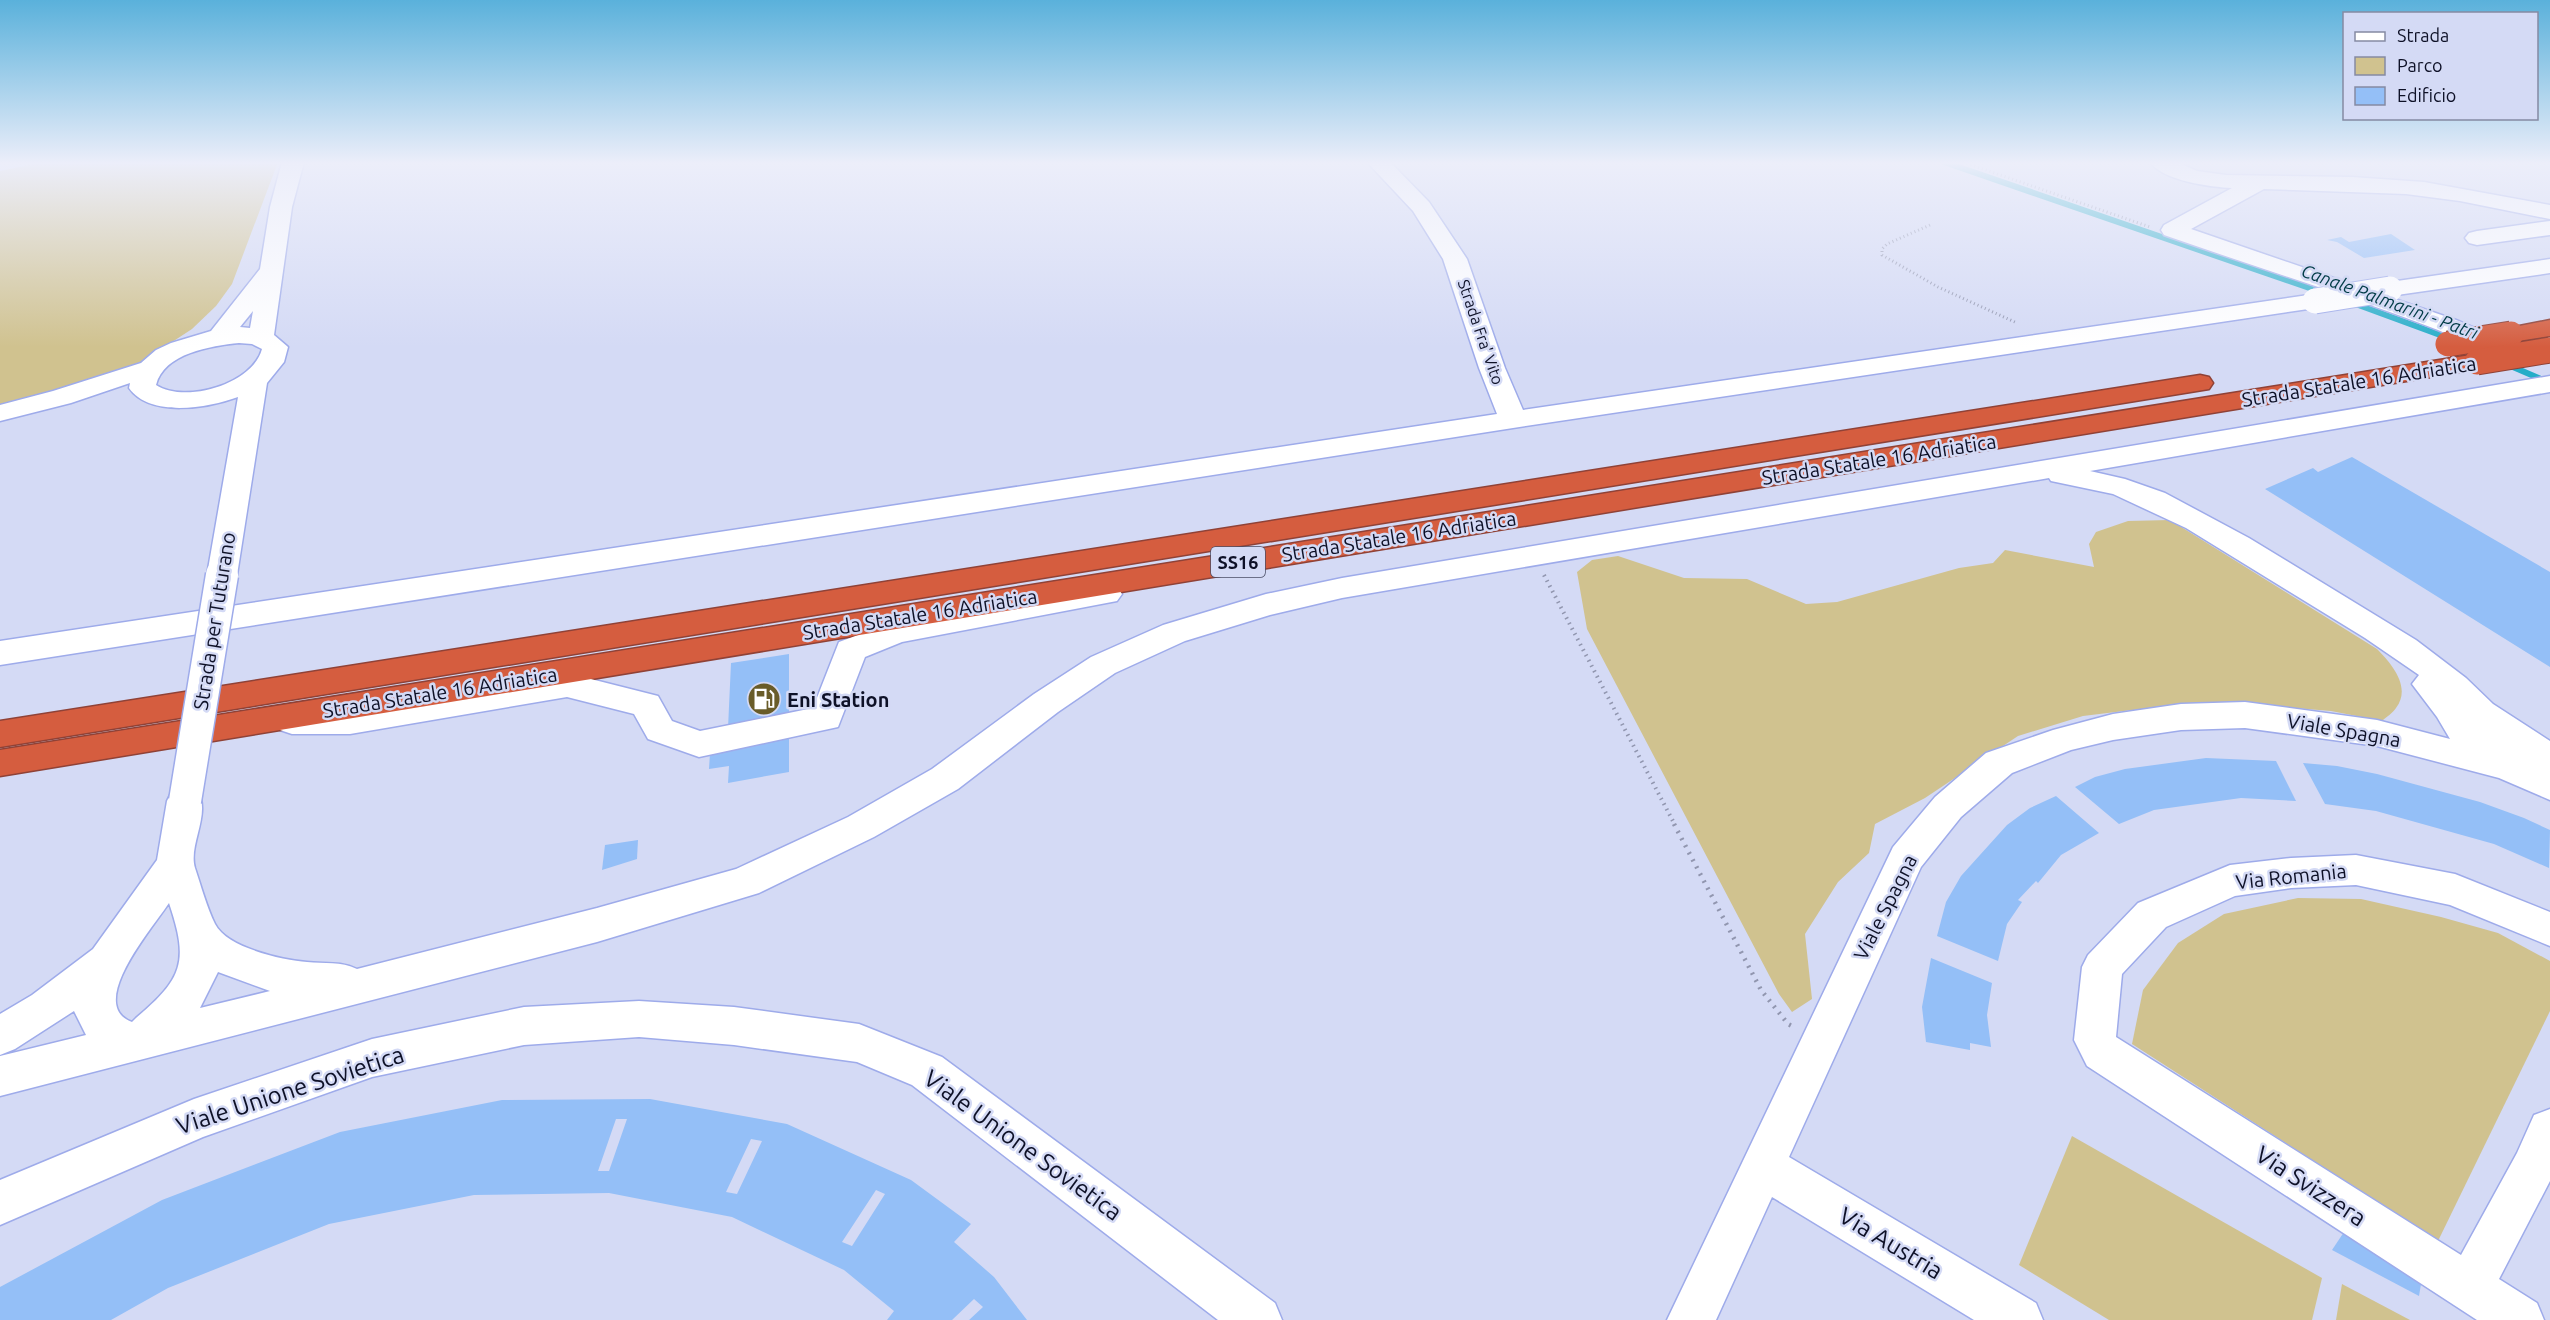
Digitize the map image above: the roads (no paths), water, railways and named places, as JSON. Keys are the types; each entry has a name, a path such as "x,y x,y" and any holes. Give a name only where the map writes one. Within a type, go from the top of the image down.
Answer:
{"highway":[{"name":"Strada Statale 16 Adriatica","path":"0,734 2550,328"},
{"name":"Strada Statale 16 Adriatica","path":"0,763 2550,350"}],"street":[{"path":"261,338 280,224"},
{"name":"Strada Fra' Vito","path":"1433,224 1454,259 1474,309 1489,361 1513,420"},
{"path":"2184,224 2172,230 2447,325 2543,380"},
{"path":"2477,238 2550,228"},
{"path":"0,653 1513,420 2550,266"},
{"path":"220,337 253,291 273,268"},
{"path":"0,413 144,379 179,349 220,337 238,335 261,338 268,340 275,347 276,356 270,366 254,379 222,394 194,400 161,400 148,396 144,379"},
{"name":"Strada per Tuturano","path":"175,864 254,379"},
{"path":"2035,472 2088,479 2130,489 2543,380"},
{"path":"194,400 231,420 245,436"},
{"path":"2113,459 2139,489 2168,479"},
{"path":"0,1076 597,925 745,882 861,827 945,779 1046,703 1103,665 1174,633 1277,602 1342,588 2113,459 2168,479 2207,526 2396,642 2466,695 2496,731 2500,765"},
{"path":"257,721 350,721 567,685 646,705 660,730 699,744 826,718 852,650 896,632 1113,592 1167,574"},
{"path":"2396,642 2449,708 2470,743 2500,765 2550,786"},
{"path":"2400,739 2421,724 2430,702 2418,670"},
{"path":"2476,708 2550,759"},
{"name":"Viale Spagna","path":"1691,1320 1906,858 1948,807 1999,763 2084,734 2113,727 2181,717 2245,715 2356,730 2500,765"},
{"path":"137,1043 168,1017 191,988 201,957 199,936 175,864"},
{"path":"137,1043 107,1032 95,1013 95,990 107,961 175,864"},
{"name":"Via Romania","path":"2102,1052 2095,1040 2102,967 2152,915 2230,881 2291,873 2356,870 2455,890 2550,929"},
{"path":"199,936 232,959 276,975 313,982 389,979"},
{"path":"0,1036 47,1008 107,961"},
{"name":"Viale Unione Sovietica","path":"0,1203 194,1120 372,1058 524,1026 639,1019 734,1026 859,1043 927,1071 1258,1320"},
{"name":"Via Svizzera","path":"2102,1052 2520,1320"},
{"path":"2469,1287 2544,1157"},
{"name":"Via Austria","path":"1762,1166 2019,1320"}],"waterway":[{"name":"Canale Palmarini - Patri","path":"2123,224 2321,292"},
{"name":"Canale Palmarini - Patri","path":"2353,303 2451,339"},
{"name":"Canale Palmarini - Patri","path":"2506,364 2550,383"}],"place":[{"name":"Eni Station","path":"764,699"}]}
